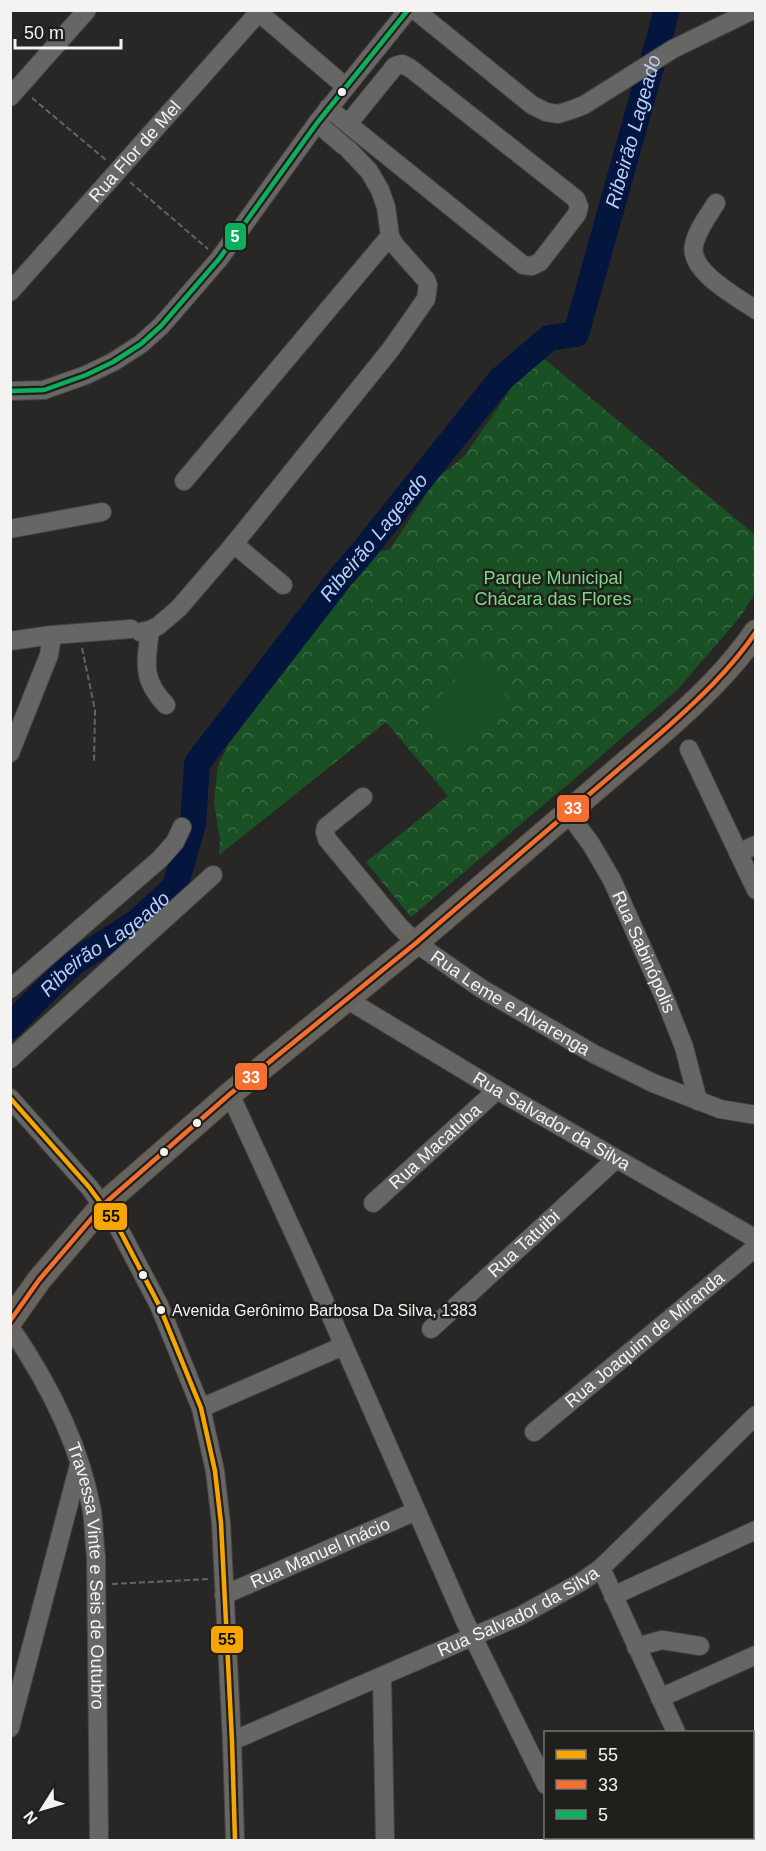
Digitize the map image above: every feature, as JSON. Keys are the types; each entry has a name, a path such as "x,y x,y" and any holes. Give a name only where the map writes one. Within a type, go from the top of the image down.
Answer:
{"main road":[{"path":"10,1321 39,1280 104,1204 230,1094 416,943 700,698 756,632"}],"street":[{"path":"10,97 87,10"},
{"path":"10,391 44,390 67,383 113,362 141,344 161,326 219,258 322,116 408,10"},
{"path":"416,10 532,105 546,112 558,114 584,105 673,50 753,10"},
{"path":"257,11 346,87"},
{"name":"Rua Flor de Mel","path":"10,292 257,11"},
{"path":"322,116 348,124 524,265 532,266 540,262 577,214 579,207 576,199 402,64 395,66 348,124"},
{"path":"10,641 52,635 141,630 179,608 234,544 391,349 426,298 428,285 426,280 390,236 386,207 380,190 369,171 346,148 322,116"},
{"path":"716,203 697,236 693,248 694,257 710,278 756,310"},
{"path":"184,481 390,236"},
{"path":"10,529 102,512"},
{"path":"234,544 283,585"},
{"path":"141,630 148,681 166,705"},
{"path":"10,753 49,655 52,635"},
{"path":"689,749 756,890"},
{"name":"Rua Leme e Alvarenga","path":"363,797 326,827 327,839 399,926 416,943 482,989 594,1054 652,1083 698,1101 720,1109 756,1115"},
{"name":"Rua Sabinópolis","path":"568,813 591,844 612,880 680,1037 698,1101"},
{"path":"10,989 160,859 175,842 182,827"},
{"path":"738,853 756,845"},
{"path":"10,1059 213,874"},
{"name":"Rua Salvador da Silva","path":"348,1000 497,1090 756,1239"},
{"name":"Rua Macatuba","path":"373,1203 497,1090"},
{"path":"230,1094 473,1636 544,1781"},
{"path":"10,1098 104,1204 135,1256 154,1295 201,1408 215,1471 221,1523 235,1840"},
{"name":"Rua Tatuibi","path":"431,1329 616,1159"},
{"name":"Rua Joaquim de Miranda","path":"534,1432 756,1247"},
{"name":"Travessa Vinte e Seis de Outubro","path":"10,1327 42,1375 79,1463 92,1511 96,1584 99,1840"},
{"path":"201,1408 343,1346"},
{"name":"Rua Salvador da Silva","path":"232,1741 520,1617 552,1600 601,1568 756,1414"},
{"path":"10,1728 79,1463"},
{"name":"Rua Manuel Inácio","path":"223,1587 416,1511"},
{"path":"612,1596 756,1530"},
{"path":"601,1568 676,1731"},
{"path":"636,1647 662,1640 700,1646"},
{"path":"660,1698 756,1655"},
{"path":"382,1677 385,1840"}],"path":[{"path":"80,633 94,710 94,763"},
{"path":"96,1584 223,1587"}],"green space":[{"name":"Parque Municipal Chácara das Flores","path":"542,357 755,535 755,593 741,616 677,690 411,917 366,862 448,796 386,722 219,855 220,840 214,802 218,765 225,752 227,736 248,705 285,661 296,652 328,609 338,582 356,567 362,554 390,549 422,501 429,484 466,454 512,387"},
{"path":"473,663 507,696 458,746 424,712"}],"waterway":[{"name":"Ribeirão Lageado","path":"10,1026 73,963 137,922 175,887 193,824 197,763 340,578 500,380 549,338 576,334 667,10"}],"transit line":[{"name":"5","path":"10,391 44,390 86,375 113,362 141,344 161,326 219,259 317,123 408,10"},
{"name":"33","path":"10,1321 39,1280 104,1204 230,1094 416,943 663,731 712,684 756,632"},
{"name":"55","path":"10,1098 89,1187 117,1225 159,1305 201,1408 215,1471 221,1523 235,1840"}],"place":[{"name":"Avenida Gerônimo Barbosa Da Silva, 1383","path":"161,1310"}]}
